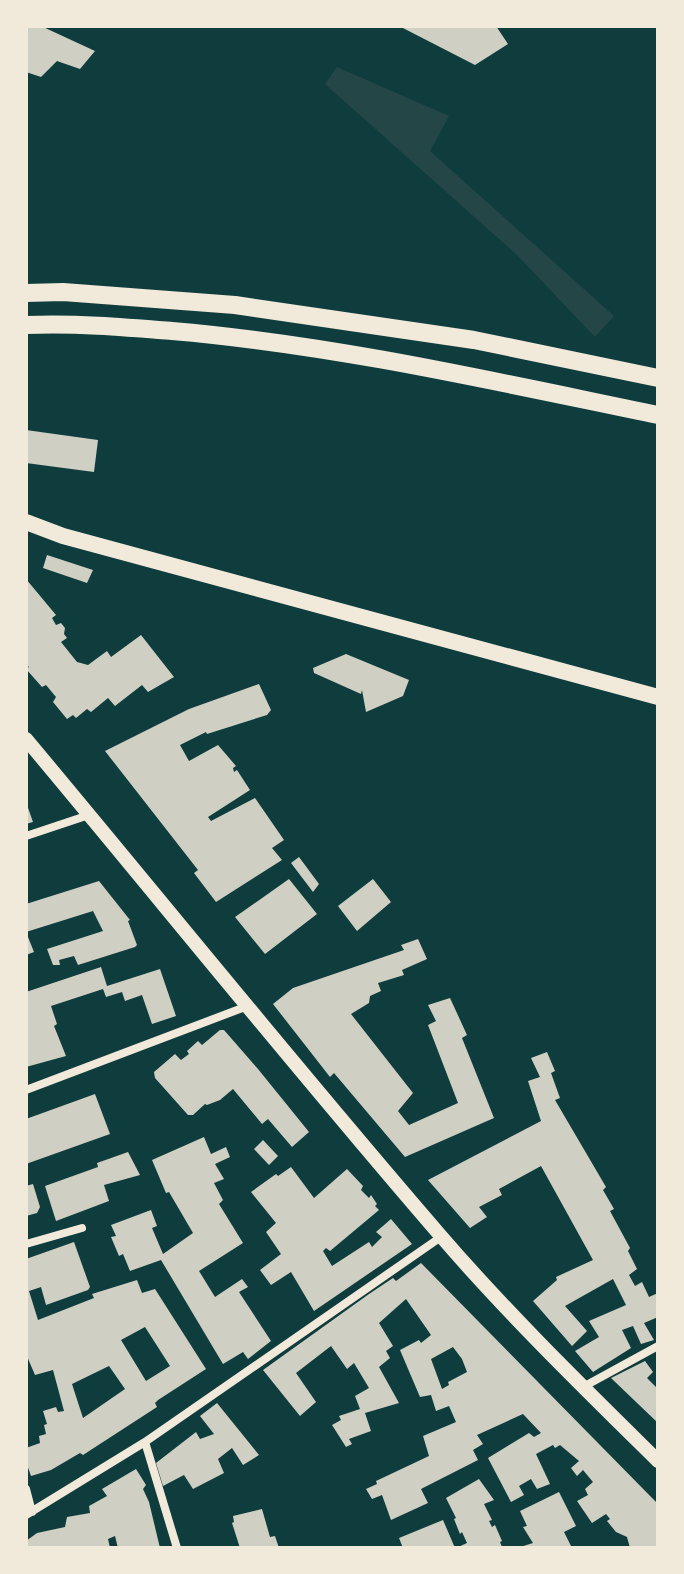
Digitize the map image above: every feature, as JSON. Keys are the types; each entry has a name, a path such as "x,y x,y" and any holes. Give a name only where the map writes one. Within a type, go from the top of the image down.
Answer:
{"highway":[{"path":"26,293 63,292 235,305 474,340 658,378"},
{"path":"26,325 73,323 240,337 408,364 658,415"}],"main road":[{"path":"26,522 78,541 658,697"}],"street":[{"path":"26,739 245,1007 441,1237 658,1461"},
{"path":"26,836 89,815"},
{"path":"26,1090 245,1007"},
{"path":"26,1244 82,1228"},
{"path":"26,1489 29,1514 145,1442 441,1237"},
{"path":"583,1387 658,1346"},
{"path":"145,1442 177,1548"}],"shaded area":[{"path":"337,67 449,116 430,151 614,316 595,337 518,256 325,84"}],"building":[{"path":"26,26 41,26 95,51 80,69 57,61 41,77 26,72"},
{"path":"399,26 496,26 508,44 475,65"},
{"path":"26,430 98,440 94,472 26,463"},
{"path":"47,555 93,570 87,583 43,568"},
{"path":"26,579 56,615 52,618 56,625 61,623 65,628 67,638 61,642 77,662 88,665 107,651 111,657 141,635 174,677 148,692 142,685 115,706 108,698 91,712 87,709 76,718 73,715 67,719 53,702 56,697 26,669 29,667 26,664"},
{"path":"346,654 409,680 403,696 366,712 362,690 361,694 314,673 313,668"},
{"path":"259,684 271,710 267,715 206,732 180,745 189,761 218,745 236,766 234,772 237,770 250,790 208,817 211,821 255,798 284,840 272,848 282,860 216,902 194,873 198,870 105,751 189,709"},
{"path":"26,802 33,822 26,824"},
{"path":"299,857 319,884 313,892 291,863"},
{"path":"289,879 317,914 265,954 235,917"},
{"path":"373,879 391,902 357,931 338,906"},
{"path":"99,881 130,920 137,945 78,965 74,956 59,960 60,965 53,965 47,949 103,931 93,911 26,932 26,904"},
{"path":"26,932 34,952 26,955"},
{"path":"418,939 427,959 402,970 404,975 378,983 381,991 370,996 369,1003 351,1014 413,1093 398,1111 409,1125 458,1103 428,1025 436,1021 428,1005 450,998 467,1035 462,1038 494,1118 405,1157 334,1073 330,1077 273,1004 293,988 404,950 401,945"},
{"path":"101,967 107,986 160,969 176,1016 152,1024 142,995 125,1001 122,992 106,997 103,989 51,1006 57,1024 54,1026 66,1056 26,1067 26,992"},
{"path":"224,1030 309,1132 292,1147 268,1119 262,1124 233,1089 220,1100 205,1104 193,1115 188,1115 155,1078 154,1072 175,1054 181,1060 198,1041 202,1045"},
{"path":"547,1052 555,1071 551,1073 560,1098 555,1100 606,1187 603,1190 614,1209 610,1211 630,1248 628,1251 637,1269 629,1275 635,1286 642,1282 649,1297 658,1293 658,1317 644,1323 654,1340 641,1344 633,1326 622,1330 631,1348 593,1372 575,1351 599,1337 589,1321 626,1305 613,1279 565,1306 587,1331 572,1346 533,1301 557,1280 556,1277 593,1260 541,1166 499,1189 502,1195 479,1207 487,1217 470,1228 428,1180 541,1121 528,1081 540,1077 531,1058"},
{"path":"95,1094 110,1134 26,1164 26,1119"},
{"path":"204,1137 211,1154 226,1147 230,1157 215,1164 224,1179 214,1183 223,1200 219,1204 243,1243 199,1271 215,1297 242,1279 248,1287 239,1292 271,1341 248,1359 243,1352 223,1364 161,1260 130,1271 111,1237 116,1236 111,1225 151,1210 157,1226 152,1228 163,1254 193,1233 169,1192 166,1193 152,1160"},
{"path":"263,1140 278,1156 269,1165 254,1149"},
{"path":"128,1152 140,1175 104,1185 109,1201 56,1221 45,1186 98,1167 97,1163"},
{"path":"291,1167 314,1198 347,1169 363,1186 361,1190 369,1198 371,1195 377,1204 375,1206 379,1210 330,1251 326,1248 323,1251 332,1266 369,1242 372,1247 382,1237 376,1232 391,1219 412,1244 314,1311 291,1272 271,1285 260,1270 281,1254 266,1232 276,1223 251,1192"},
{"path":"33,1184 40,1207 37,1213 26,1216 26,1186"},
{"path":"74,1242 90,1287 46,1305 41,1287 29,1291 38,1320 94,1298 92,1294 137,1280 142,1293 155,1289 206,1369 158,1400 155,1403 157,1407 83,1455 80,1453 51,1470 31,1476 26,1462 26,1448 40,1443 39,1436 46,1434 43,1411 56,1407 58,1412 64,1411 53,1370 35,1375 26,1354 26,1259","holes":["145,1327 170,1366 146,1381 121,1340","109,1366 125,1389 83,1418 72,1384"]},
{"path":"421,1263 658,1504 658,1548 630,1548 627,1537 616,1532 607,1521 610,1519 606,1514 592,1523 577,1501 588,1495 585,1489 593,1482 583,1470 577,1476 571,1468 579,1461 560,1445 555,1448 553,1445 536,1454 550,1484 537,1489 531,1479 519,1486 524,1495 511,1502 488,1458 529,1433 534,1437 541,1433 523,1414 477,1435 483,1444 473,1450 478,1460 421,1489 428,1503 391,1520 382,1495 372,1499 366,1489 377,1484 376,1481 429,1456 423,1436 456,1422 449,1406 436,1411 431,1395 420,1397 400,1350 419,1340 421,1343 431,1335 406,1299 379,1323 393,1346 386,1351 390,1358 379,1367 399,1403 365,1413 371,1431 349,1439 352,1444 346,1447 332,1425 341,1420 339,1416 360,1409 355,1396 369,1388 354,1363 347,1369 331,1346 296,1373 316,1402 300,1416 263,1370 369,1294 393,1278 396,1281","holes":["453,1347 467,1372 448,1382 449,1385 442,1389 431,1359"]},
{"path":"645,1361 653,1372 647,1378 658,1389 658,1423 611,1378"},
{"path":"217,1403 259,1455 243,1465 232,1448 218,1459 224,1473 193,1489 184,1475 163,1486 156,1463 196,1432 200,1439 214,1434 200,1416"},
{"path":"136,1469 146,1485 143,1489 160,1548 118,1548 115,1536 108,1539 110,1548 26,1548 26,1541 37,1533 65,1527 67,1517 90,1513 89,1506 107,1496 102,1489"},
{"path":"479,1479 494,1500 484,1504 502,1547 456,1548 467,1543 462,1532 460,1534 446,1498"},
{"path":"559,1492 576,1526 564,1532 572,1548 517,1548 533,1543 523,1527 527,1526 520,1511"},
{"path":"262,1509 270,1537 275,1536 279,1548 240,1548 232,1523 233,1516"},
{"path":"443,1520 455,1548 403,1548 399,1538"}]}
